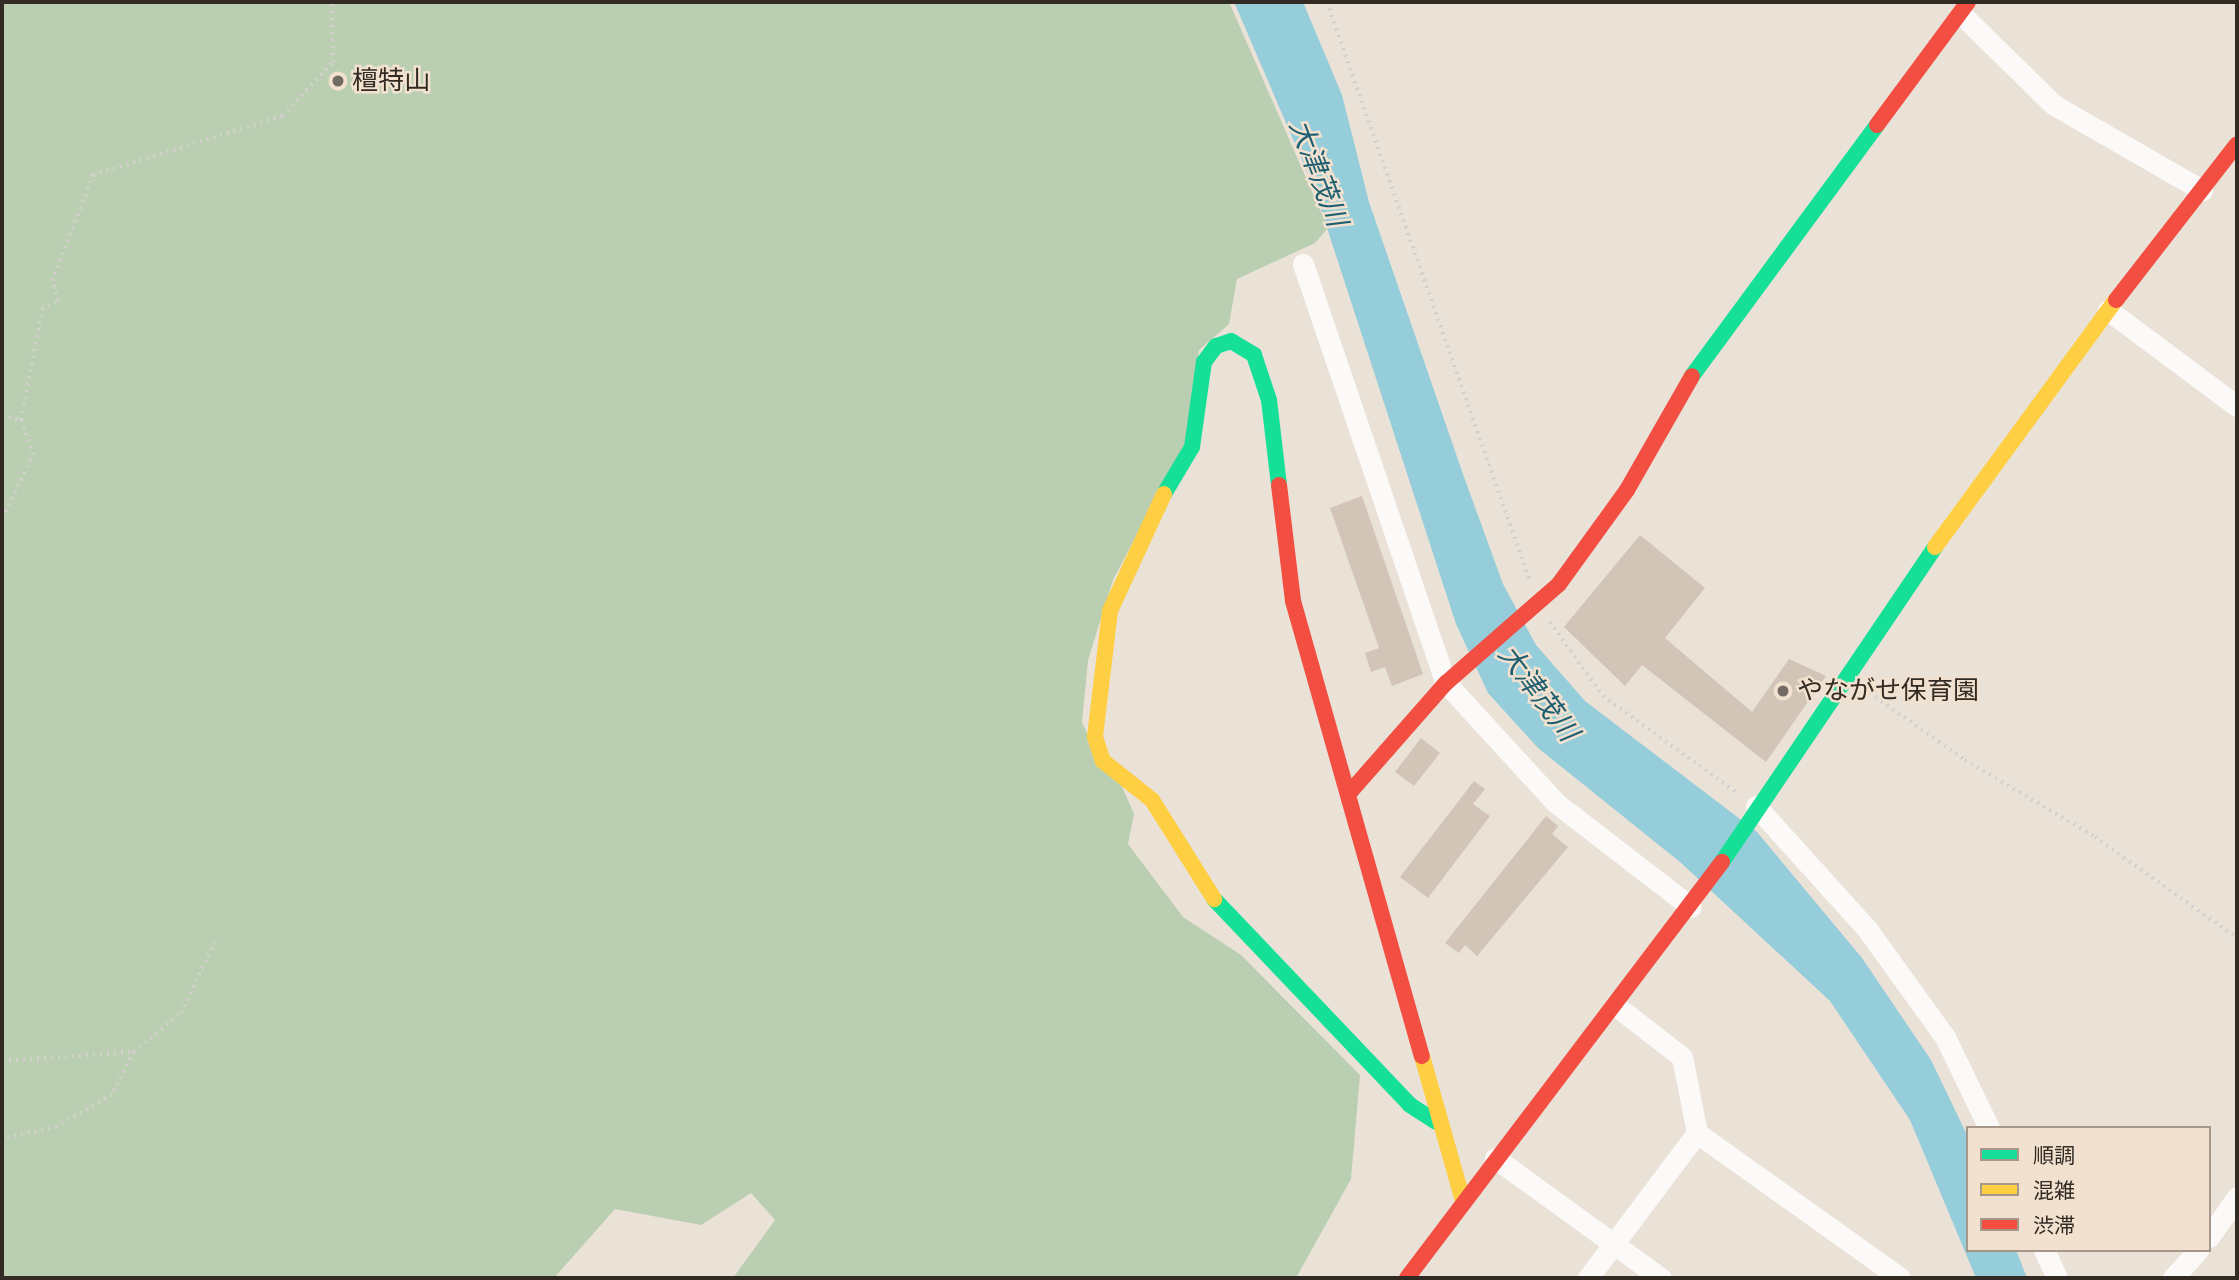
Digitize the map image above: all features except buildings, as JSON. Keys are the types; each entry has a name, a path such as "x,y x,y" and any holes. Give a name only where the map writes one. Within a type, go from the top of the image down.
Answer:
{"street":[{"path":"1351,791 1446,682 1559,584 1627,489 1682,390 1964,6 2054,105 2202,190"},
{"path":"1407,1278 1495,1158 1691,907 1756,806 1994,459 2237,144"},
{"path":"1303,264 1446,682 1556,803 1691,907"},
{"path":"2108,310 2237,406"},
{"path":"1436,1122 1410,1105 1221,910 1152,800 1103,761 1095,737 1110,611 1150,519 1192,447 1204,362 1216,346 1231,341 1254,355 1269,400 1293,601 1351,791 1436,1122 1463,1201"},
{"path":"1756,806 1867,929 1945,1037 1988,1126"},
{"path":"1616,1006 1682,1057 1697,1133 1900,1278"},
{"path":"1588,1278 1697,1133"},
{"path":"1495,1158 1661,1278"},
{"path":"2211,1234 2237,1197"},
{"path":"2045,1252 2057,1278"},
{"path":"2173,1278 2196,1252"}],"path":[{"path":"2,518 33,455 21,420 41,309 58,301 52,281 93,175 282,116 333,62 331,2"},
{"path":"1327,2 1506,523 1538,600 1564,648 1603,696 1756,806"},
{"path":"2,415 21,420"},
{"path":"1846,675 2237,938"},
{"path":"2,1139 57,1127 112,1095 134,1052 181,1013 215,940"},
{"path":"2,1061 134,1052"}],"green space":[{"path":"2,2 1229,2 1328,228 1315,243 1237,279 1229,324 1199,350 1187,439 1113,580 1088,660 1082,722 1096,753 1110,759 1134,814 1128,844 1183,917 1241,955 1360,1075 1351,1179 1296,1278 733,1278 775,1220 751,1193 701,1225 615,1209 554,1278 2,1278"}],"water":[{"name":"大津茂川","path":"1234,2 1303,2 1342,95 1369,202 1464,477 1503,584 1536,645 1585,701 1757,832 1862,958 1931,1060 1966,1133 1966,1252 2017,1252 2027,1278 1976,1278 1910,1120 1830,1001 1680,862 1538,748 1488,693 1456,624 1314,188"}],"traffic: fast":[{"path":"1692,376 1877,125"},
{"path":"1164,494 1192,447 1204,362 1216,346 1231,341 1254,355 1269,400 1279,485"},
{"path":"1722,862 1935,547"},
{"path":"1214,899 1410,1105 1436,1122"}],"traffic: slow":[{"path":"1935,547 2116,300"},
{"path":"1164,494 1110,611 1095,737 1103,761 1152,800 1214,899"},
{"path":"1422,1056 1463,1201"}],"traffic: jam":[{"path":"1877,125 1968,2"},
{"path":"2116,300 2237,144"},
{"path":"1351,791 1446,683 1559,584 1627,490 1692,376"},
{"path":"1279,485 1293,601 1422,1056"},
{"path":"1407,1278 1722,862"}],"place":[{"name":"檀特山","path":"338,81"},
{"name":"やながせ保育園","path":"1783,691"}]}
